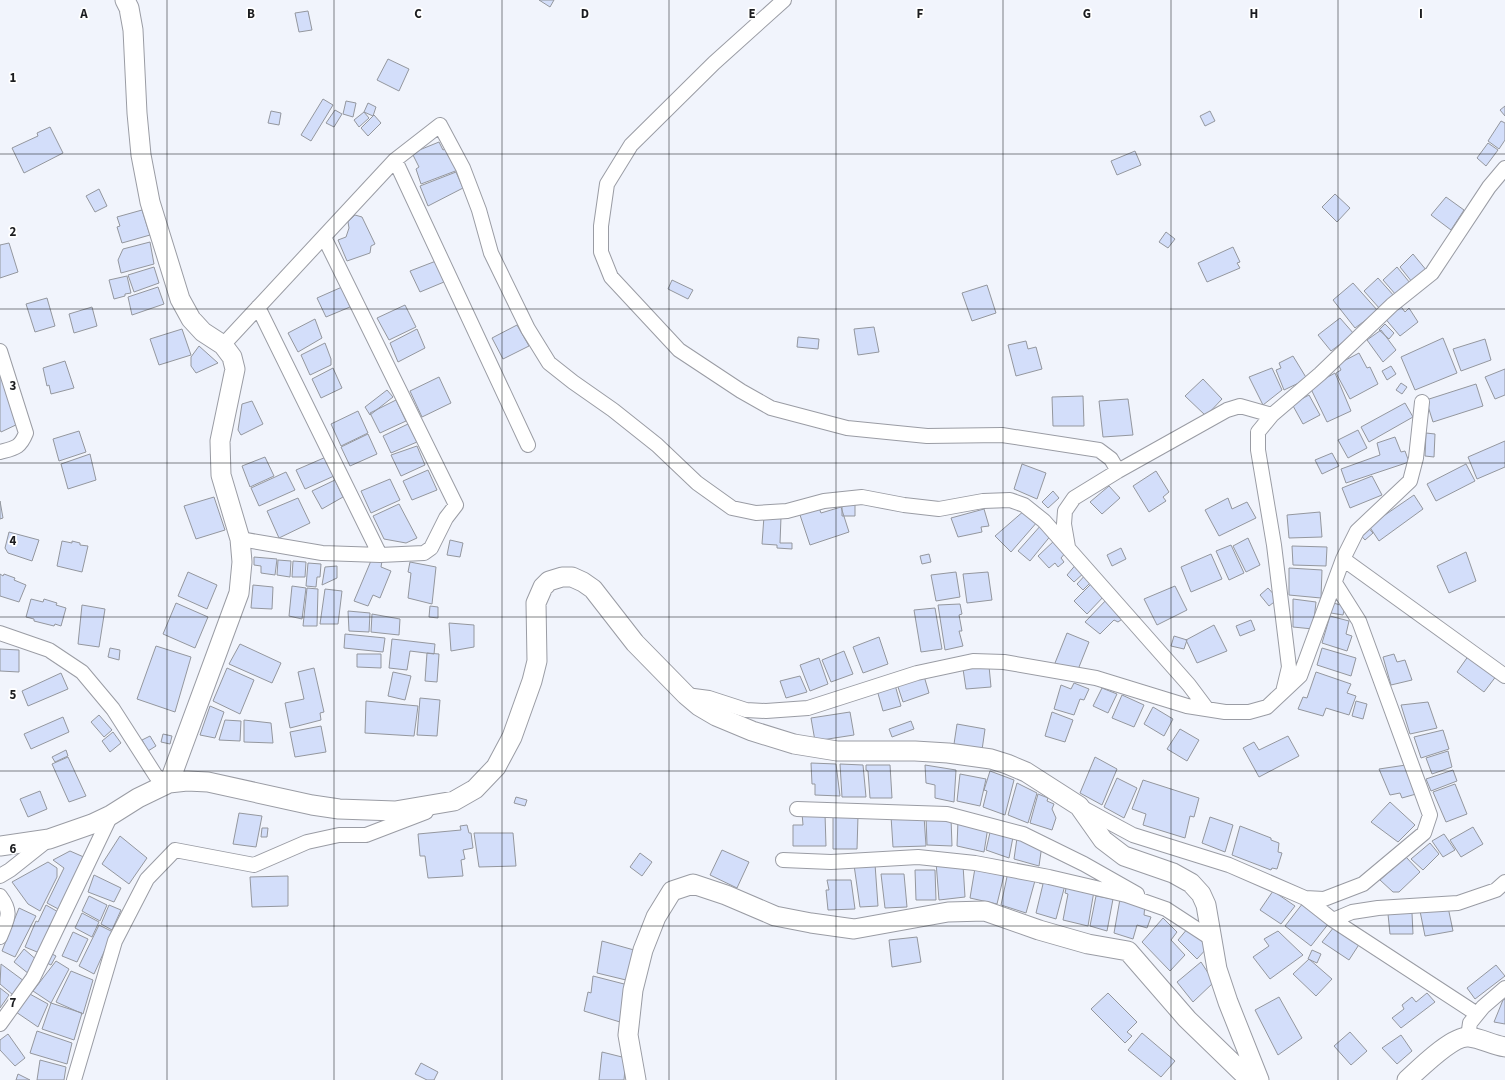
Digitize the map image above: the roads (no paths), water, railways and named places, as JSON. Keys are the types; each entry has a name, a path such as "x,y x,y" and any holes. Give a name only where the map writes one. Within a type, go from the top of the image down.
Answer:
{"main road":[{"path":"125,0 129,8 133,30 136,114 141,155 150,202 180,299 191,319 204,332 223,345 232,357 235,369 220,441 221,475 240,539 242,562 239,593 169,783"},
{"path":"0,846 49,839 92,824 112,815 138,798 169,783 187,780 208,782 312,805 339,809 395,811 454,801 475,790 496,767 512,737 532,681 536,662 536,603 543,587 549,581 562,577 572,577 593,589 635,643 686,695 699,706 716,716 752,731 794,744 837,751 915,751 948,753 991,759 1007,764 1026,772 1079,806 1103,840 1111,848 1124,856 1173,873 1191,882 1201,894 1206,905 1217,969 1228,1002 1259,1080"},
{"path":"636,1080 628,1035 633,990 643,950 656,917 672,891 693,884 726,894 775,916 811,923 854,929 948,912 985,911 1039,930 1088,944 1128,951 1187,1019 1250,1080"},
{"path":"1407,1080 1451,1043 1468,1037 1505,1047"}],"street":[{"path":"784,0 714,63 631,144 607,184 601,226 601,252 610,277 679,350 741,391 771,408 847,428 927,436 1002,435 1099,450 1110,459 1118,471"},
{"path":"223,345 395,160 440,124 463,168 479,210 491,253 528,330 549,363 613,410 657,445 697,483 732,508 756,513 787,511 824,501 862,497 904,505 939,509 983,501 1010,500 1024,505 1044,521 1068,547 1189,685 1207,709"},
{"path":"395,160 528,445"},
{"path":"1283,692 1289,667 1274,545 1258,450 1258,432 1272,415 1320,374 1392,305 1432,273 1489,187 1505,168"},
{"path":"240,539 322,553 380,555 424,553 431,548 446,518 456,505 324,237"},
{"path":"258,307 380,555"},
{"path":"0,351 26,433 22,444 16,448 0,452"},
{"path":"686,695 709,698 746,710 766,711 808,708 917,673 973,661 1004,662 1096,678 1187,706 1225,712 1249,712 1267,707 1300,676 1343,560 1357,531 1410,481 1416,458 1422,402"},
{"path":"1068,547 1064,524 1065,511 1074,498 1118,471 1227,410 1240,406 1272,415"},
{"path":"1343,560 1505,676"},
{"path":"1305,898 1324,899 1362,884 1424,833 1430,815 1359,621 1334,583"},
{"path":"0,633 49,650 82,672 113,709 156,776 169,783"},
{"path":"74,1080 115,941 147,879 175,850 254,865 307,842 339,835 366,835 454,801"},
{"path":"1079,806 1133,835 1229,865 1305,898 1333,920 1477,1014"},
{"path":"798,809 947,814 1023,834 1126,886 1154,905"},
{"path":"0,1024 33,978 112,815"},
{"path":"0,876 10,870 49,839"},
{"path":"783,860 831,862 918,857 975,863 1049,877 1126,895 1166,909 1212,939"},
{"path":"1333,920 1352,912 1378,908 1458,903 1496,890 1505,882"},
{"path":"0,896 6,904 9,913 0,937"},
{"path":"1468,1037 1470,1023 1483,1007 1505,988"}]}
